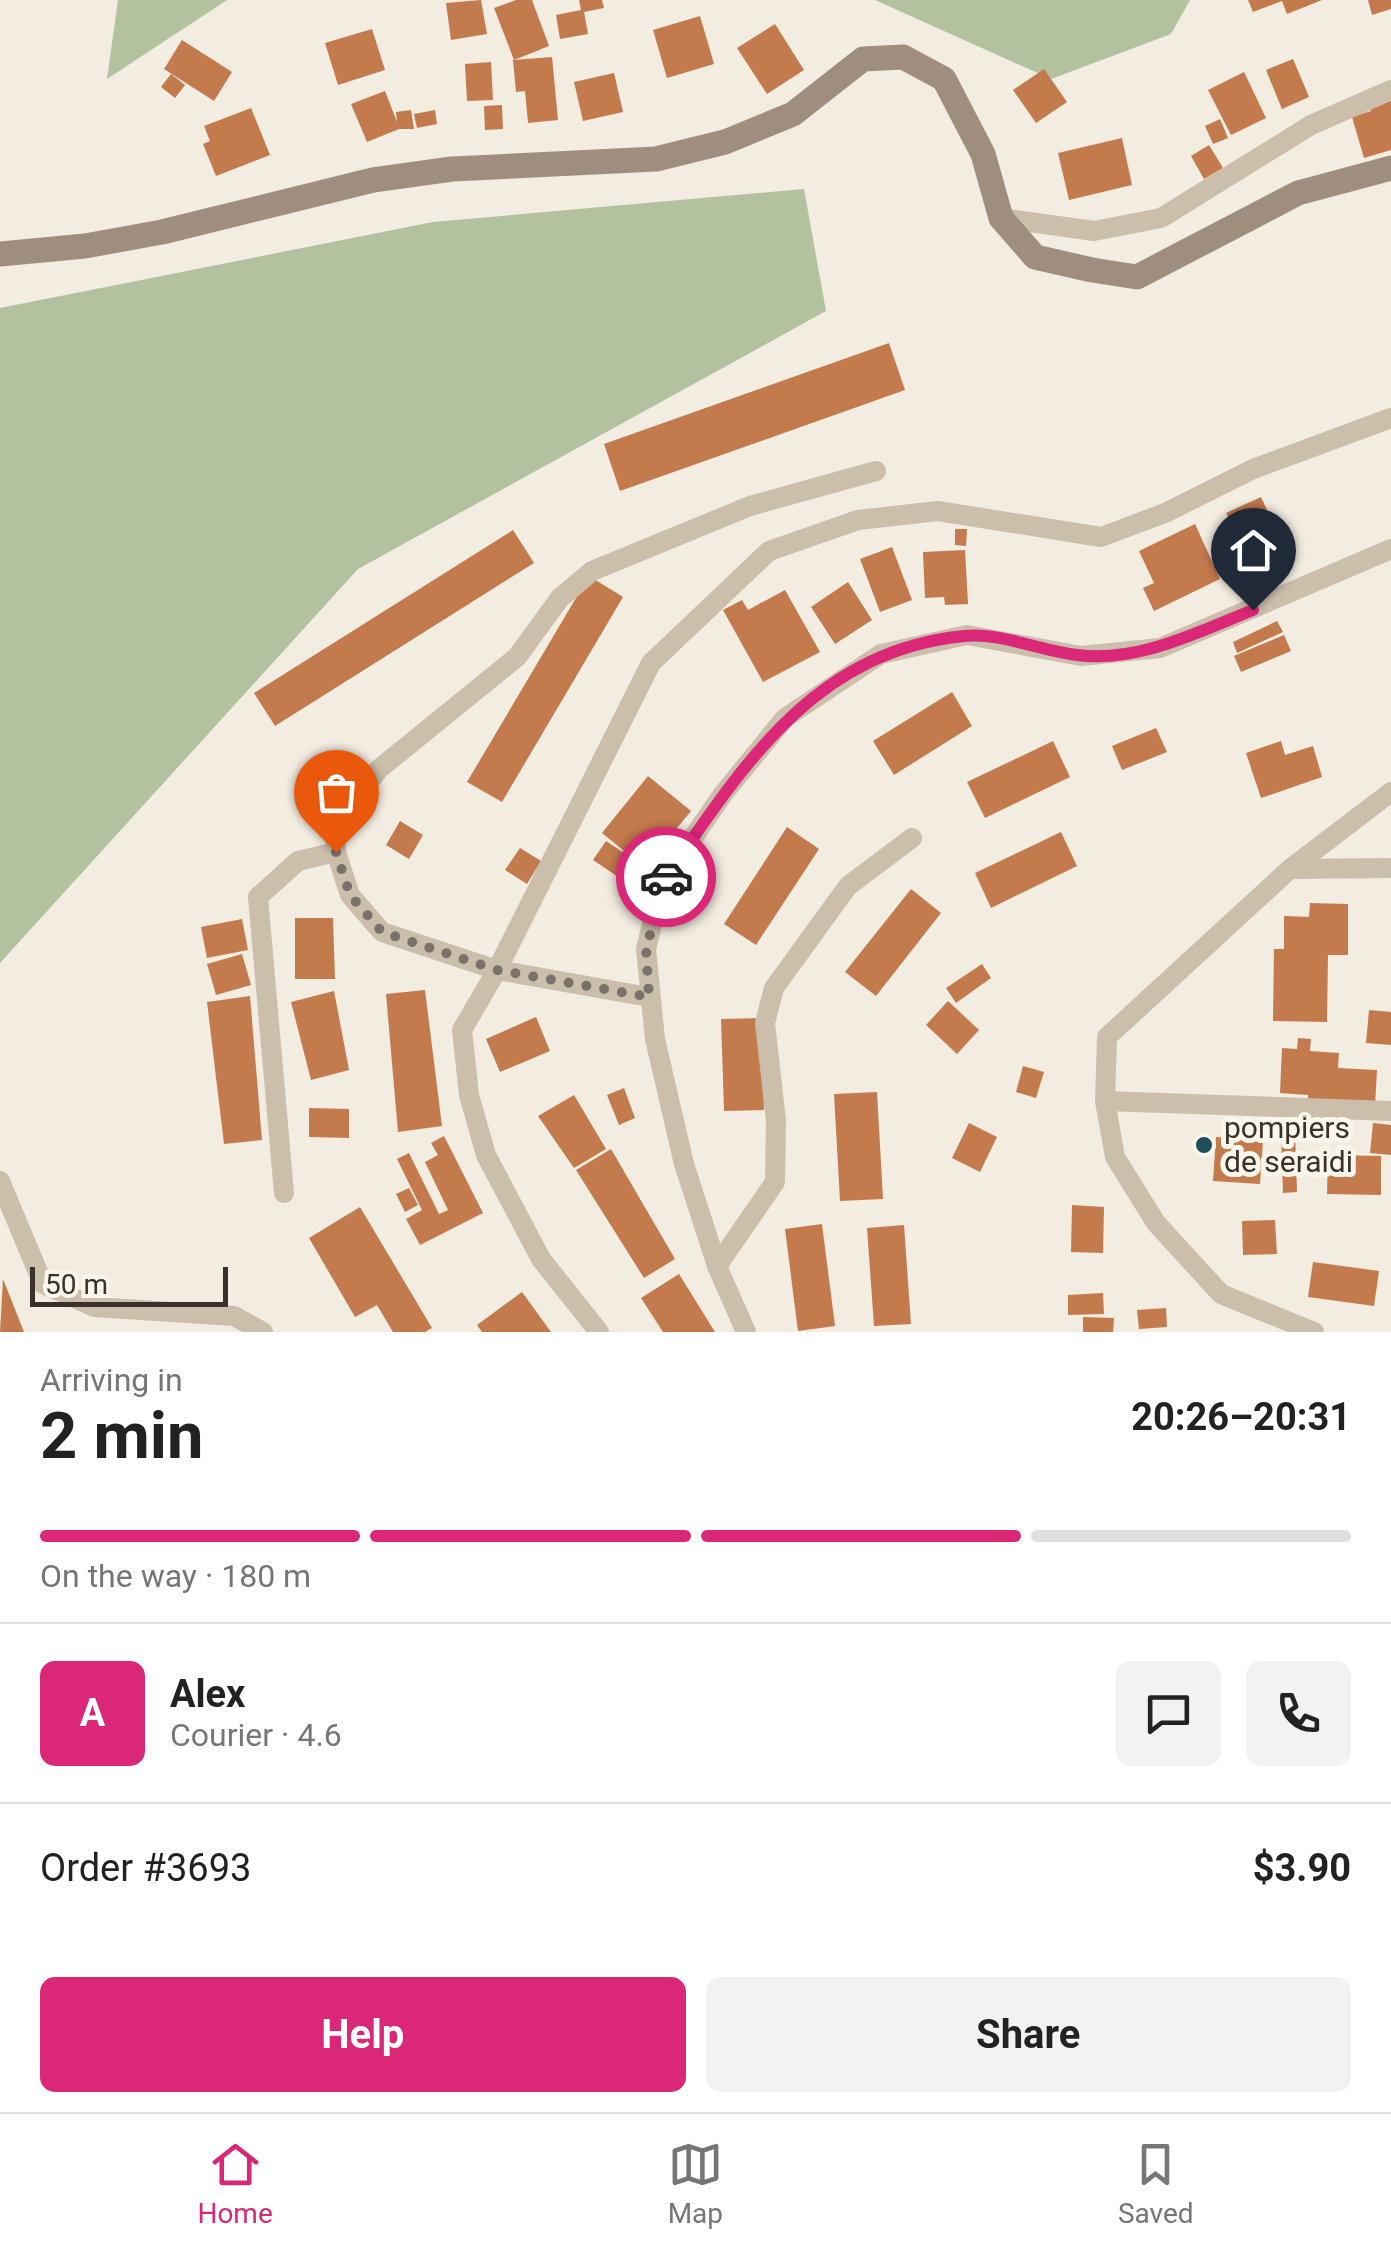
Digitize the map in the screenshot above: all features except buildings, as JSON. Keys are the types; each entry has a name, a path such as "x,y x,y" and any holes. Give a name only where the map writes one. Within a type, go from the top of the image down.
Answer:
{"main road":[{"path":"0,254 85,246 162,232 372,180 452,169 656,159 724,142 794,114 863,59 903,57 944,79 982,154 1001,218 1035,257 1138,277 1298,193 1391,168"}],"street":[{"path":"1001,218 1094,231 1162,218 1311,125 1391,90"},
{"path":"600,1332 541,1259 486,1155 468,1095 462,1030 497,970 651,663 769,551 858,520 938,511 1101,537 1166,512 1252,469 1391,418"},
{"path":"649,997 497,970 382,932 350,895 336,852 335,825 379,768 516,656 560,598 592,571 750,506 876,471"},
{"path":"746,1332 717,1266 684,1164 649,997 646,949 662,883 723,794 785,718 881,654 967,635 1081,656 1160,648 1391,549"},
{"path":"1314,1332 1222,1294 1156,1223 1115,1157 1105,1101 1106,1037 1290,869 1391,792"},
{"path":"717,1266 775,1182 776,1121 766,1023 774,988 848,886 912,838"},
{"path":"284,1194 258,897 298,860 336,852"},
{"path":"1290,869 1391,868"},
{"path":"1105,1101 1391,1111"},
{"path":"0,1181 43,1284 94,1307 234,1316 264,1332"}],"green space":[{"path":"118,0 227,0 107,79"},
{"path":"875,0 1190,0 1171,34 1051,79"},
{"path":"804,189 826,311 358,569 0,963 0,308 433,222"}],"way so far":[{"path":"336,852 350,895 382,932 497,970 649,997 646,949 666,877"}],"place":[{"name":"pompiers de seraidi","path":"1204,1145"}],"route":[{"path":"666,877 723,794 785,718 881,654 967,635 1081,656 1160,648 1253,610"}]}
